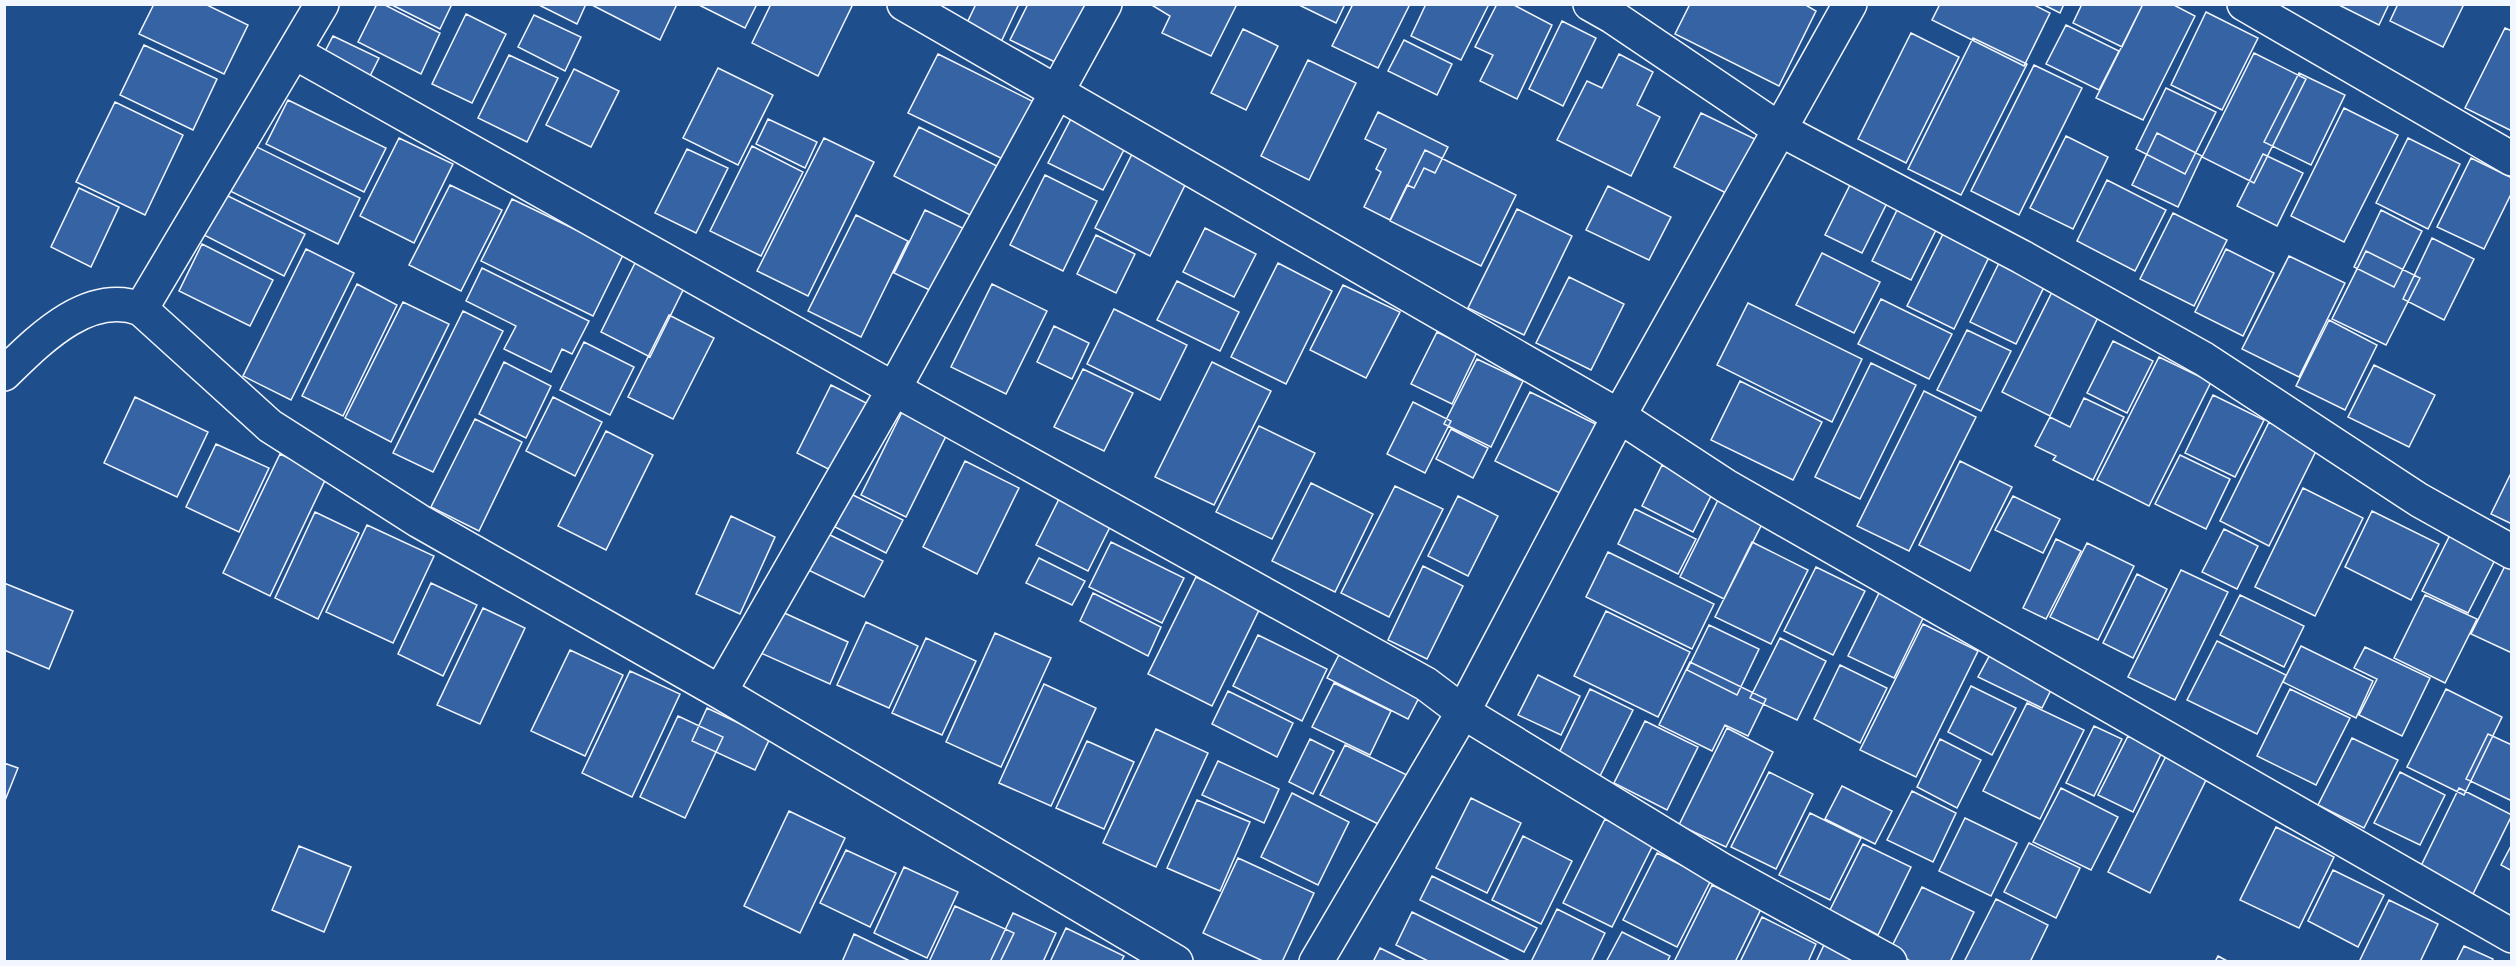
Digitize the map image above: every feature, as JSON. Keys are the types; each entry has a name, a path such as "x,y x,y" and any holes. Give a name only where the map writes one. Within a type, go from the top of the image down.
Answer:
{"street":[{"path":"141,309 322,4"},
{"path":"904,4 1619,416 1726,486 2511,936"},
{"path":"720,692 894,390 1105,4"},
{"path":"1590,4 1613,17 1779,129 2022,257 2204,359 2419,500 2511,552"},
{"path":"1316,962 1462,712 1619,416 1850,4"},
{"path":"2244,4 2511,159"},
{"path":"294,52 894,390 1426,684 1462,712 1722,870 1890,962"},
{"path":"4,374 69,319 102,305 126,303 141,309 270,426 419,521 720,692 1176,962"}],"building":[{"path":"154,4 205,4 248,25 224,74 139,34"},
{"path":"377,4 383,4 440,33 421,74 358,42"},
{"path":"390,4 452,4 440,29"},
{"path":"537,4 586,4 577,24"},
{"path":"590,4 677,4 660,40"},
{"path":"697,4 757,4 745,28"},
{"path":"771,4 853,4 818,76 752,43"},
{"path":"976,4 1019,4 1001,42 966,25"},
{"path":"1028,4 1098,4 1067,68 1010,40"},
{"path":"1150,4 1237,4 1211,56 1162,33 1170,16"},
{"path":"1297,4 1345,4 1336,23"},
{"path":"1353,4 1410,4 1378,68 1332,46"},
{"path":"1426,4 1489,4 1461,60 1411,36"},
{"path":"1497,4 1512,4 1552,25 1517,99 1480,81 1493,55 1475,47"},
{"path":"1690,4 1804,4 1816,11 1779,86 1675,34"},
{"path":"1940,4 2032,4 2050,13 2024,66 1932,20"},
{"path":"2042,4 2064,4 2060,13"},
{"path":"2082,4 2143,4 2122,47 2073,23"},
{"path":"2143,4 2172,4 2195,16 2143,120 2096,98"},
{"path":"2337,4 2389,4 2379,25"},
{"path":"2398,4 2464,4 2443,47 2390,21"},
{"path":"2206,12 2258,38 2222,110 2171,85"},
{"path":"466,14 506,34 472,103 432,84"},
{"path":"534,15 581,37 565,71 518,47"},
{"path":"1562,21 1596,38 1563,106 1529,89"},
{"path":"2066,25 2119,51 2099,90 2046,64"},
{"path":"2505,28 2512,31 2512,131 2465,108"},
{"path":"1243,29 1278,46 1246,110 1211,93"},
{"path":"1911,33 1959,57 1906,163 1858,139"},
{"path":"333,36 379,58 366,84 320,61"},
{"path":"1973,38 2027,64 1961,195 1908,169"},
{"path":"1404,40 1452,64 1437,95 1388,71"},
{"path":"144,45 217,79 193,130 120,95"},
{"path":"2254,53 2306,79 2254,183 2202,157"},
{"path":"938,54 1040,105 1011,163 908,113"},
{"path":"1619,54 1653,72 1637,105 1660,117 1631,176 1557,140 1587,81 1602,88"},
{"path":"509,55 558,78 527,142 478,118"},
{"path":"1308,60 1356,83 1309,180 1261,156"},
{"path":"2034,65 2082,88 2019,215 1971,191"},
{"path":"718,68 773,95 738,165 683,138"},
{"path":"574,69 619,91 591,147 546,125"},
{"path":"2299,73 2345,95 2311,165 2264,142"},
{"path":"2166,88 2216,112 2185,174 2136,149"},
{"path":"288,100 386,148 364,192 266,144"},
{"path":"115,102 183,135 145,215 76,182"},
{"path":"2344,108 2398,135 2344,242 2291,216"},
{"path":"1378,112 1448,147 1435,173 1424,168 1414,188 1407,185 1390,220 1364,207 1381,172 1376,169 1386,149 1365,139"},
{"path":"1701,113 1759,141 1732,196 1674,167"},
{"path":"1073,115 1128,142 1103,190 1048,163"},
{"path":"768,119 817,142 805,168 756,144"},
{"path":"919,127 997,166 972,216 894,176"},
{"path":"2157,133 2202,156 2178,207 2132,185"},
{"path":"2066,136 2108,157 2073,229 2030,208"},
{"path":"399,138 453,164 414,243 360,216"},
{"path":"824,138 874,162 808,296 757,271"},
{"path":"2408,138 2460,164 2428,229 2376,203"},
{"path":"251,144 360,198 338,244 228,190"},
{"path":"752,146 803,172 761,256 710,231"},
{"path":"687,149 728,168 696,233 655,213"},
{"path":"1425,150 1516,195 1481,266 1390,221"},
{"path":"1132,154 1187,181 1150,256 1095,228"},
{"path":"2263,154 2303,173 2277,226 2237,206"},
{"path":"2471,158 2512,178 2512,192 2484,249 2437,227"},
{"path":"1045,175 1097,201 1063,271 1010,245"},
{"path":"2107,180 2166,210 2135,271 2077,241"},
{"path":"450,185 502,210 461,291 409,265"},
{"path":"1850,185 1887,203 1862,253 1825,235"},
{"path":"1608,186 1671,217 1649,260 1586,230"},
{"path":"79,188 119,207 91,267 51,247"},
{"path":"224,194 305,234 284,276 204,235"},
{"path":"512,199 624,253 593,316 481,261"},
{"path":"1900,204 1939,224 1911,280 1872,261"},
{"path":"1517,209 1572,236 1524,335 1468,308"},
{"path":"925,210 973,233 942,296 894,273"},
{"path":"2381,210 2422,231 2394,287 2354,267"},
{"path":"2173,213 2227,240 2194,306 2140,279"},
{"path":"856,215 908,241 861,337 808,311"},
{"path":"1205,228 1256,254 1234,297 1183,272"},
{"path":"1944,232 1990,255 1954,329 1907,306"},
{"path":"1096,235 1135,254 1116,293 1077,274"},
{"path":"2432,238 2474,259 2444,320 2403,299"},
{"path":"202,244 273,280 250,326 179,291"},
{"path":"306,249 354,273 291,400 243,376"},
{"path":"2226,249 2274,273 2243,336 2195,312"},
{"path":"2366,251 2420,278 2386,345 2332,319"},
{"path":"1822,253 1880,282 1854,333 1796,305"},
{"path":"2289,256 2345,283 2299,377 2242,349"},
{"path":"636,261 685,286 650,357 601,332"},
{"path":"1278,263 1332,291 1286,384 1231,357"},
{"path":"1999,263 2045,285 2016,344 1970,322"},
{"path":"482,268 589,321 572,354 562,349 551,372 504,349 516,326 466,301"},
{"path":"1569,277 1624,304 1591,370 1536,343"},
{"path":"1177,281 1239,312 1220,351 1157,320"},
{"path":"2057,282 2104,305 2050,416 2002,392"},
{"path":"357,284 397,305 343,416 302,396"},
{"path":"992,284 1047,311 1006,394 951,367"},
{"path":"1343,285 1400,312 1366,378 1310,350"},
{"path":"1881,299 1952,334 1929,379 1858,344"},
{"path":"403,302 449,324 391,442 345,418"},
{"path":"1748,303 1862,359 1832,422 1717,365"},
{"path":"1114,309 1187,345 1160,400 1087,364"},
{"path":"463,311 503,331 433,472 393,453"},
{"path":"669,315 714,338 673,419 628,397"},
{"path":"2329,320 2377,345 2345,410 2296,386"},
{"path":"1054,326 1089,343 1072,379 1037,362"},
{"path":"1967,330 2011,351 1981,411 1937,390"},
{"path":"1437,332 1477,352 1452,404 1411,384"},
{"path":"2113,341 2153,361 2127,413 2087,393"},
{"path":"584,342 634,367 610,415 560,390"},
{"path":"2159,357 2211,382 2149,506 2097,480"},
{"path":"1477,359 1523,381 1491,447 1444,424"},
{"path":"504,362 551,386 526,438 479,414"},
{"path":"1212,362 1271,391 1214,505 1155,477"},
{"path":"1871,363 1916,385 1860,499 1815,477"},
{"path":"2374,365 2435,395 2409,447 2348,417"},
{"path":"1083,369 1133,393 1104,451 1054,427"},
{"path":"1740,381 1822,422 1793,480 1711,440"},
{"path":"831,385 876,408 842,476 797,453"},
{"path":"1924,391 1976,417 1909,551 1857,526"},
{"path":"1530,392 1608,430 1574,500 1495,461"},
{"path":"2213,395 2264,420 2235,477 2185,453"},
{"path":"135,397 208,432 177,497 104,463"},
{"path":"553,397 602,422 575,476 526,451"},
{"path":"2084,398 2124,417 2093,480 2053,460 2056,456 2035,446 2050,417 2070,427"},
{"path":"1413,402 1451,421 1425,473 1387,454"},
{"path":"903,410 948,432 906,517 861,495"},
{"path":"475,419 522,442 479,531 431,507"},
{"path":"2269,422 2318,447 2269,546 2220,521"},
{"path":"1259,426 1315,453 1272,539 1216,512"},
{"path":"1451,429 1488,448 1473,478 1436,459"},
{"path":"606,431 653,455 606,550 558,526"},
{"path":"216,444 269,468 239,532 186,507"},
{"path":"280,454 327,476 270,596 223,573"},
{"path":"2180,455 2230,479 2206,529 2155,504"},
{"path":"965,461 1019,488 977,574 923,547"},
{"path":"1960,461 2012,487 1970,571 1919,545"},
{"path":"1662,465 1714,490 1693,532 1642,506"},
{"path":"2512,471 2512,524 2491,514"},
{"path":"1311,483 1373,514 1335,592 1272,561"},
{"path":"1395,486 1443,509 1389,617 1341,593"},
{"path":"2303,488 2363,518 2315,616 2255,587"},
{"path":"851,494 903,520 886,553 835,527"},
{"path":"1458,496 1498,516 1468,576 1428,556"},
{"path":"2013,496 2060,519 2043,553 1995,530"},
{"path":"1719,498 1764,520 1724,599 1680,577"},
{"path":"1059,499 1111,525 1088,571 1036,545"},
{"path":"1635,509 1696,539 1678,574 1618,544"},
{"path":"2372,511 2439,544 2411,600 2345,567"},
{"path":"315,512 359,533 318,619 275,598"},
{"path":"731,516 775,537 740,614 696,594"},
{"path":"367,525 434,556 393,643 326,612"},
{"path":"2224,529 2258,546 2237,589 2202,572"},
{"path":"2453,529 2499,552 2468,613 2422,591"},
{"path":"822,531 883,561 864,597 804,568"},
{"path":"2056,539 2081,551 2046,619 2023,608"},
{"path":"1111,542 1184,578 1162,623 1089,587"},
{"path":"1752,542 1808,570 1771,644 1715,617"},
{"path":"2087,543 2134,566 2098,640 2050,617"},
{"path":"1608,552 1714,604 1692,649 1586,597"},
{"path":"1039,558 1085,581 1072,605 1026,583"},
{"path":"1423,566 1463,586 1427,659 1388,640"},
{"path":"2505,566 2512,569 2512,653 2471,634"},
{"path":"1816,567 1865,591 1833,655 1784,631"},
{"path":"2181,570 2228,592 2175,700 2128,677"},
{"path":"2137,574 2167,589 2133,658 2103,643"},
{"path":"1196,577 1260,608 1212,706 1148,674"},
{"path":"4,583 73,611 49,669 4,650"},
{"path":"431,583 477,605 443,676 398,654"},
{"path":"1882,587 1927,610 1894,678 1848,656"},
{"path":"1093,593 1161,627 1148,656 1080,621"},
{"path":"2240,595 2304,626 2284,667 2220,635"},
{"path":"2425,595 2477,619 2445,683 2394,658"},
{"path":"483,608 525,628 480,724 437,705"},
{"path":"780,611 848,642 830,684 761,653"},
{"path":"1606,611 1690,652 1658,717 1574,676"},
{"path":"866,622 918,646 889,708 837,685"},
{"path":"1923,624 1978,651 1916,777 1860,750"},
{"path":"1709,625 1759,649 1737,695 1687,670"},
{"path":"995,633 1051,658 1001,767 946,742"},
{"path":"1258,635 1327,669 1302,721 1233,686"},
{"path":"926,638 976,661 942,735 892,713"},
{"path":"1780,638 1826,661 1797,720 1750,698"},
{"path":"2217,641 2286,675 2257,734 2187,700"},
{"path":"2301,646 2373,681 2356,718 2283,682"},
{"path":"1343,647 1424,688 1408,719 1327,678"},
{"path":"2365,647 2430,678 2402,736 2359,715 2377,679 2354,668"},
{"path":"570,650 623,675 585,756 531,731"},
{"path":"1992,651 2055,682 2042,708 1978,677"},
{"path":"1690,662 1766,699 1748,736 1725,725 1712,751 1659,725"},
{"path":"1840,665 1887,688 1860,743 1814,719"},
{"path":"630,671 680,694 632,797 582,773"},
{"path":"1538,675 1580,696 1561,735 1518,715"},
{"path":"1334,683 1391,711 1370,755 1312,727"},
{"path":"1044,684 1096,708 1051,806 999,783"},
{"path":"1971,686 2016,708 1992,755 1948,732"},
{"path":"1590,689 1633,710 1599,778 1557,757"},
{"path":"2290,689 2350,718 2316,785 2257,756"},
{"path":"2446,689 2502,717 2464,795 2407,767"},
{"path":"1228,691 1293,723 1277,757 1212,724"},
{"path":"2027,703 2084,730 2040,819 1983,791"},
{"path":"707,708 770,738 755,770 692,741"},
{"path":"678,716 723,737 685,818 640,797"},
{"path":"1645,721 1698,747 1667,810 1614,783"},
{"path":"2094,726 2122,739 2094,796 2066,783"},
{"path":"1727,728 1773,752 1726,847 1679,825"},
{"path":"1156,729 1208,753 1156,867 1103,843"},
{"path":"2488,734 2512,745 2512,801 2466,779"},
{"path":"2128,736 2162,752 2133,812 2098,795"},
{"path":"2352,738 2398,760 2364,828 2318,805"},
{"path":"1310,739 1334,751 1313,794 1289,782"},
{"path":"1940,739 1981,760 1957,808 1917,787"},
{"path":"1087,741 1134,762 1104,829 1056,808"},
{"path":"1345,745 1411,777 1386,828 1320,795"},
{"path":"2167,754 2209,774 2150,893 2108,872"},
{"path":"1218,761 1279,789 1264,823 1202,795"},
{"path":"4,763 18,768 4,803"},
{"path":"1769,772 1813,794 1776,869 1731,847"},
{"path":"2400,772 2445,795 2420,845 2374,823"},
{"path":"1842,786 1892,811 1875,844 1825,819"},
{"path":"2061,788 2118,817 2091,870 2033,842"},
{"path":"2459,788 2512,815 2472,896 2419,870"},
{"path":"1912,791 1956,813 1933,862 1887,840"},
{"path":"1292,793 1349,822 1318,885 1261,857"},
{"path":"1471,798 1521,823 1487,893 1436,868"},
{"path":"1197,800 1250,822 1220,891 1167,868"},
{"path":"789,811 845,838 800,933 744,906"},
{"path":"1810,813 1861,838 1830,900 1779,875"},
{"path":"1965,818 2017,843 1991,896 1939,871"},
{"path":"1605,819 1654,843 1612,927 1563,903"},
{"path":"2276,827 2334,857 2299,928 2240,900"},
{"path":"1523,836 1572,861 1541,924 1492,900"},
{"path":"2029,843 2080,868 2056,918 2004,892"},
{"path":"1863,844 1911,867 1878,935 1830,910"},
{"path":"2512,844 2512,871 2501,865"},
{"path":"299,846 351,867 324,932 272,910"},
{"path":"846,850 896,873 870,927 820,903"},
{"path":"1657,853 1711,880 1677,947 1623,920"},
{"path":"1238,858 1314,893 1282,962 1265,962 1203,933"},
{"path":"904,867 958,892 927,958 874,933"},
{"path":"2333,870 2384,895 2358,947 2308,921"},
{"path":"1432,876 1537,928 1524,952 1420,900"},
{"path":"1712,885 1761,909 1735,962 1674,962"},
{"path":"1922,887 1974,912 1950,962 1912,962 1890,950"},
{"path":"1996,899 2048,925 2030,962 1964,962"},
{"path":"2389,900 2438,924 2420,962 2359,962"},
{"path":"955,906 1014,933 1000,962 929,962"},
{"path":"1557,909 1605,933 1591,962 1531,962"},
{"path":"1412,912 1512,962 1430,962 1396,945"},
{"path":"1013,913 1056,933 1043,962 990,962"},
{"path":"1762,917 1816,944 1808,962 1740,962"},
{"path":"1066,928 1124,956 1121,962 1050,962"},
{"path":"1622,932 1670,956 1667,962 1606,962"},
{"path":"854,934 912,962 842,962"},
{"path":"1829,934 1883,962 1816,962"},
{"path":"2464,946 2493,959 2491,962 2456,962"},
{"path":"1380,948 1408,962 1373,962"},
{"path":"2218,956 2229,962 2215,962"}]}
